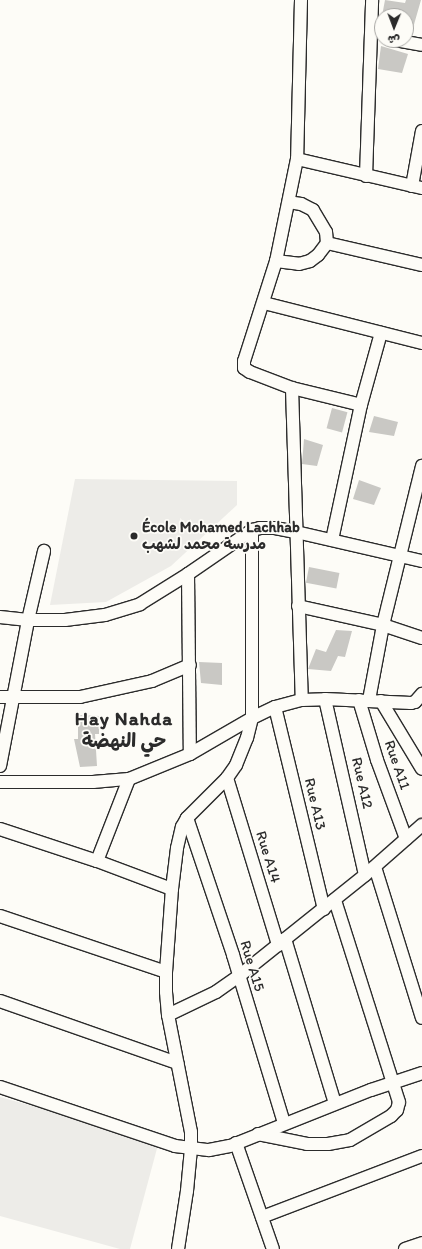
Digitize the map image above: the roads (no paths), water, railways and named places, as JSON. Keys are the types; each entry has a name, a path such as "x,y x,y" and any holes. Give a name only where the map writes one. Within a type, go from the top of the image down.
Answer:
{"street":[{"path":"301,0 297,159 276,261 264,303 244,361 244,368 250,372 292,388 361,405"},
{"path":"372,0 374,15"},
{"path":"366,176 376,48"},
{"path":"297,159 417,187 422,131"},
{"path":"276,261 299,264 310,260 318,255 327,242 326,232 313,210 301,204 289,202"},
{"path":"327,242 422,265"},
{"path":"264,303 422,343"},
{"path":"332,540 361,405 380,333"},
{"path":"292,388 302,700"},
{"path":"422,466 383,625 370,700 422,769"},
{"path":"0,616 28,620 65,620 105,615 123,610 140,604 188,574 252,530 275,528 422,561"},
{"path":"178,1249 187,1191 191,1132 168,1015 166,972 172,889 179,835 188,818 227,778 242,752 252,718 252,530"},
{"path":"0,766 28,620 44,551"},
{"path":"188,574 190,754"},
{"path":"298,606 383,625 422,638"},
{"path":"0,697 80,697 152,681 190,665"},
{"path":"0,782 93,782 129,779 190,754 252,718 275,707 302,700 325,699 411,703 415,702 422,694"},
{"name":"Rue A12","path":"325,699 365,875"},
{"name":"Rue A11","path":"370,700 378,760 406,839"},
{"name":"Rue A13","path":"275,707 324,909"},
{"name":"Rue A14","path":"227,778 335,1104"},
{"path":"97,861 129,779"},
{"name":"Rue A15","path":"188,818 239,976 284,1123"},
{"path":"168,1015 216,992 239,976 375,867 422,824"},
{"path":"0,829 97,861 172,889"},
{"path":"375,867 422,1018"},
{"path":"258,1134 308,1144 328,1144 350,1140 391,1116 397,1110 399,1102 335,900"},
{"path":"0,916 166,972"},
{"path":"0,1001 177,1063"},
{"path":"0,1087 174,1146 191,1149 217,1149 393,1082 422,1073"},
{"path":"236,1143 273,1249"},
{"path":"262,1217 422,1156"},
{"path":"405,1249 422,1243"}],"place":[{"name":"École Mohamed Lachhab مدرسة محمد لشهب","path":"134,536"}],"district":[{"name":"Hay Nahda حي النهضة","path":"124,730"}]}
